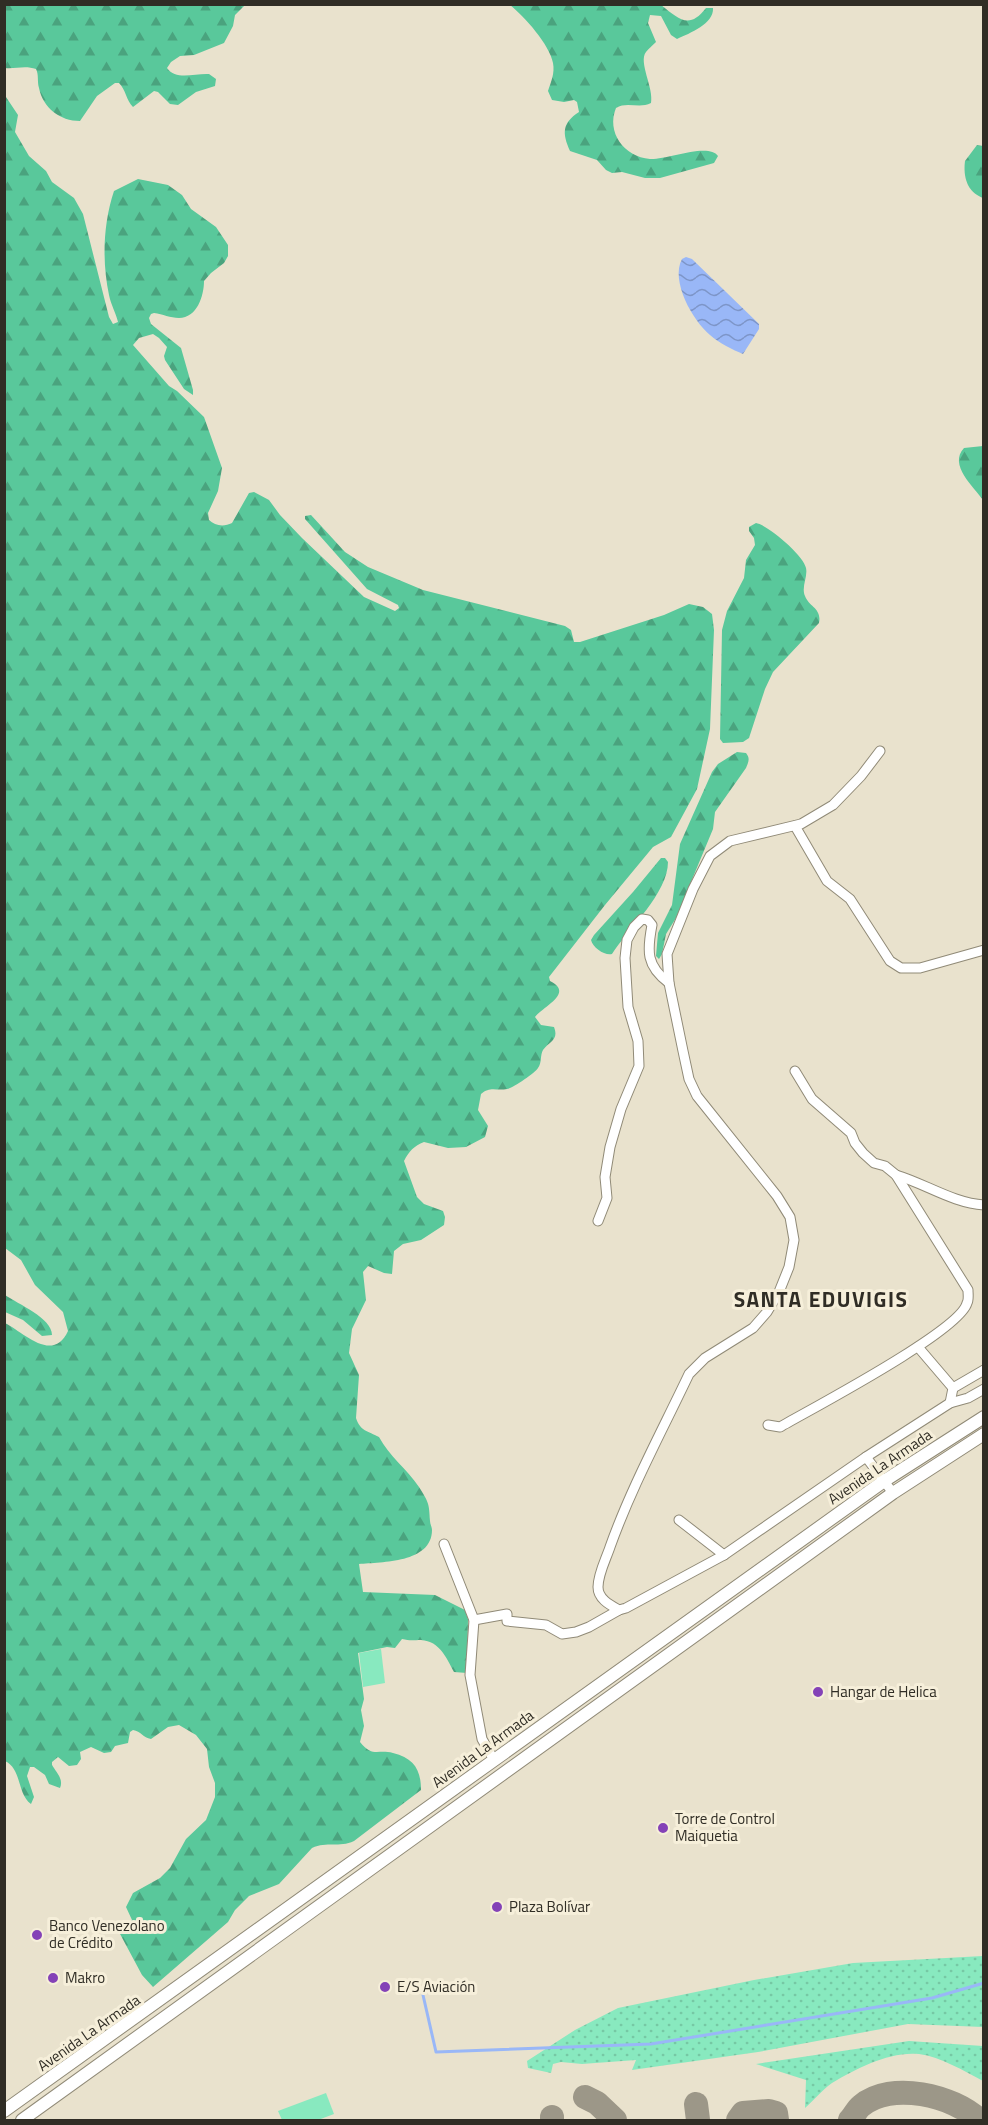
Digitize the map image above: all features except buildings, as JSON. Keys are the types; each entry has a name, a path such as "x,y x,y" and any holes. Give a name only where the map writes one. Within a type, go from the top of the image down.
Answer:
{"main road":[{"name":"Avenida La Armada","path":"4,2111 884,1481 984,1417"},
{"name":"Avenida La Armada","path":"22,2121 892,1493 984,1434"}],"street":[{"path":"619,1610 608,1604 600,1595 598,1587 619,1522 689,1374 705,1358 753,1328 767,1312 789,1268 794,1240 790,1216 777,1196 697,1096 689,1079 669,983 667,954 693,889 710,856 730,842 801,824 833,805 861,776 880,751"},
{"path":"795,826 827,881 850,899 890,961 901,968 920,968 984,950"},
{"path":"598,1221 607,1198 605,1177 610,1147 621,1109 639,1066 638,1041 628,1007 625,958 627,940 634,927 642,919 648,920 652,925 649,956 654,969 669,983"},
{"path":"768,1425 780,1427 918,1347 954,1320 968,1304 968,1290 896,1175 863,1153 851,1133 812,1100 795,1071"},
{"path":"896,1175 970,1204 984,1205"},
{"path":"918,1347 953,1388"},
{"path":"950,1403 953,1388 984,1370"},
{"path":"474,1620 507,1614 507,1621 546,1625 562,1634 589,1627 724,1555 866,1457 950,1403 968,1398 984,1389"},
{"path":"866,1457 892,1493"},
{"path":"679,1520 724,1555"},
{"path":"444,1544 474,1620 470,1675 482,1740 494,1760"}],"green space":[{"path":"4,5 245,5 235,15 233,26 224,43 194,55 180,56 167,68 181,75 209,74 216,79 215,86 196,92 178,105 170,104 154,91 133,107 119,83 115,83 97,96 80,121 59,116 48,107 41,95 36,69 5,68"},
{"path":"510,5 661,5 684,20 694,19 706,8 713,8 710,19 694,31 677,39 671,35 661,16 650,15 648,23 656,42 646,52 644,62 651,103 624,105 616,108 613,126 620,142 632,154 657,159 706,151 718,156 714,163 660,178 645,178 622,172 612,173 597,160 570,151 565,129 569,120 579,112 577,102 552,100 548,91 553,70 551,56 536,31"},
{"path":"4,94 18,115 15,132 29,156 46,171 52,182 74,198 83,214 109,317 113,324 118,322 109,295 105,256 106,230 114,191 138,179 168,185 182,195 191,209 216,227 228,245 228,256 224,263 204,281 203,293 195,310 185,317 154,313 149,318 151,324 181,348 193,395 184,389 165,360 167,347 159,338 153,334 139,338 133,345 169,386 204,417 222,468 218,491 208,513 211,522 220,525 232,523 249,493 254,492 269,500 302,538 364,597 395,611 399,608 398,605 367,589 305,519 305,516 311,515 345,552 368,567 423,590 565,626 571,630 574,642 664,615 689,604 703,607 712,614 714,630 710,729 697,789 671,837 653,847 549,977 559,990 558,995 535,1017 541,1025 554,1027 555,1038 543,1050 538,1068 528,1077 510,1088 490,1089 481,1094 478,1110 488,1126 485,1137 466,1147 448,1148 424,1142 415,1147 406,1157 404,1161 417,1197 424,1204 443,1211 444,1225 421,1240 403,1244 394,1251 392,1274 368,1266 363,1272 366,1300 352,1329 349,1353 359,1375 356,1418 362,1428 379,1437 419,1487 428,1503 432,1530 430,1541 415,1555 392,1561 359,1564 363,1592 435,1595 465,1610 468,1619 467,1673 454,1672 438,1647 428,1641 402,1639 395,1648 387,1647 358,1653 364,1699 361,1710 364,1726 360,1742 368,1750 393,1753 406,1758 418,1771 421,1790 354,1841 312,1848 279,1884 249,1896 235,1910 228,1922 153,1987 142,1975 119,1932 132,1920 126,1907 133,1893 160,1878 170,1868 186,1839 206,1820 215,1797 215,1783 209,1767 207,1749 196,1735 179,1725 168,1727 151,1739 133,1730 130,1732 128,1743 115,1746 111,1752 104,1753 91,1747 80,1752 81,1759 77,1765 69,1766 58,1757 52,1765 60,1779 60,1788 49,1784 45,1775 34,1767 30,1767 27,1776 34,1797 31,1804 23,1794 14,1770 5,1761 5,1323 38,1343 46,1345 54,1345 62,1340 68,1331 63,1312 35,1285 21,1260 5,1248"},
{"path":"977,145 983,146 983,198 970,188 965,173 965,161"},
{"path":"984,446 983,500 964,475 959,461 964,448"},
{"path":"756,523 769,529 785,542 804,563 806,571 804,593 819,614 819,623 773,672 749,738 743,742 723,743 720,739 722,630 727,611 744,578 746,560 755,545 749,527"},
{"path":"737,752 746,753 749,758 747,766 715,812 713,829 676,918 666,934 659,959 656,956 658,933 672,905 680,844 712,772 718,764"},
{"path":"661,858 665,858 668,862 662,886 655,898 612,954 600,951 591,940 594,935"},
{"path":"5,1295 41,1317 51,1329 52,1335 42,1336 23,1320 5,1312"},
{"path":"381,1649 385,1683 363,1687 359,1653"},
{"path":"983,1956 983,2027 908,2024 758,2052 632,2070 636,2060 582,2064 561,2062 553,2064 551,2073 528,2068 527,2061 575,2030 618,2008 754,1980 853,1963"},
{"path":"909,2041 983,2046 983,2081 936,2058 919,2054 897,2055 863,2066 842,2077 828,2086 805,2108 806,2080 756,2064"},
{"path":"326,2093 334,2114 318,2120 282,2120 278,2111"}],"water":[{"path":"686,257 692,259 759,324 759,329 743,354 710,335 691,311 681,289 679,278 682,259"}],"waterway":[{"path":"423,1995 436,2052 651,2044 932,1998 984,1983"}],"taxiway":[{"path":"850,2120 860,2107 874,2098 905,2093 939,2098 968,2111 979,2120"},
{"path":"585,2097 597,2103 615,2120"},
{"path":"696,2104 698,2120"},
{"path":"738,2120 743,2113 769,2111 776,2113 777,2120"}],"place":[{"name":"Hangar de Helica","path":"818,1692"},
{"name":"Torre de Control Maiquetia","path":"663,1828"},
{"name":"Plaza Bolívar","path":"497,1907"},
{"name":"Banco Venezolano de Crédito","path":"37,1935"},
{"name":"Makro","path":"53,1978"},
{"name":"E/S Aviación","path":"385,1987"}],"district":[{"name":"SANTA EDUVIGIS","path":"821,1300"}]}
